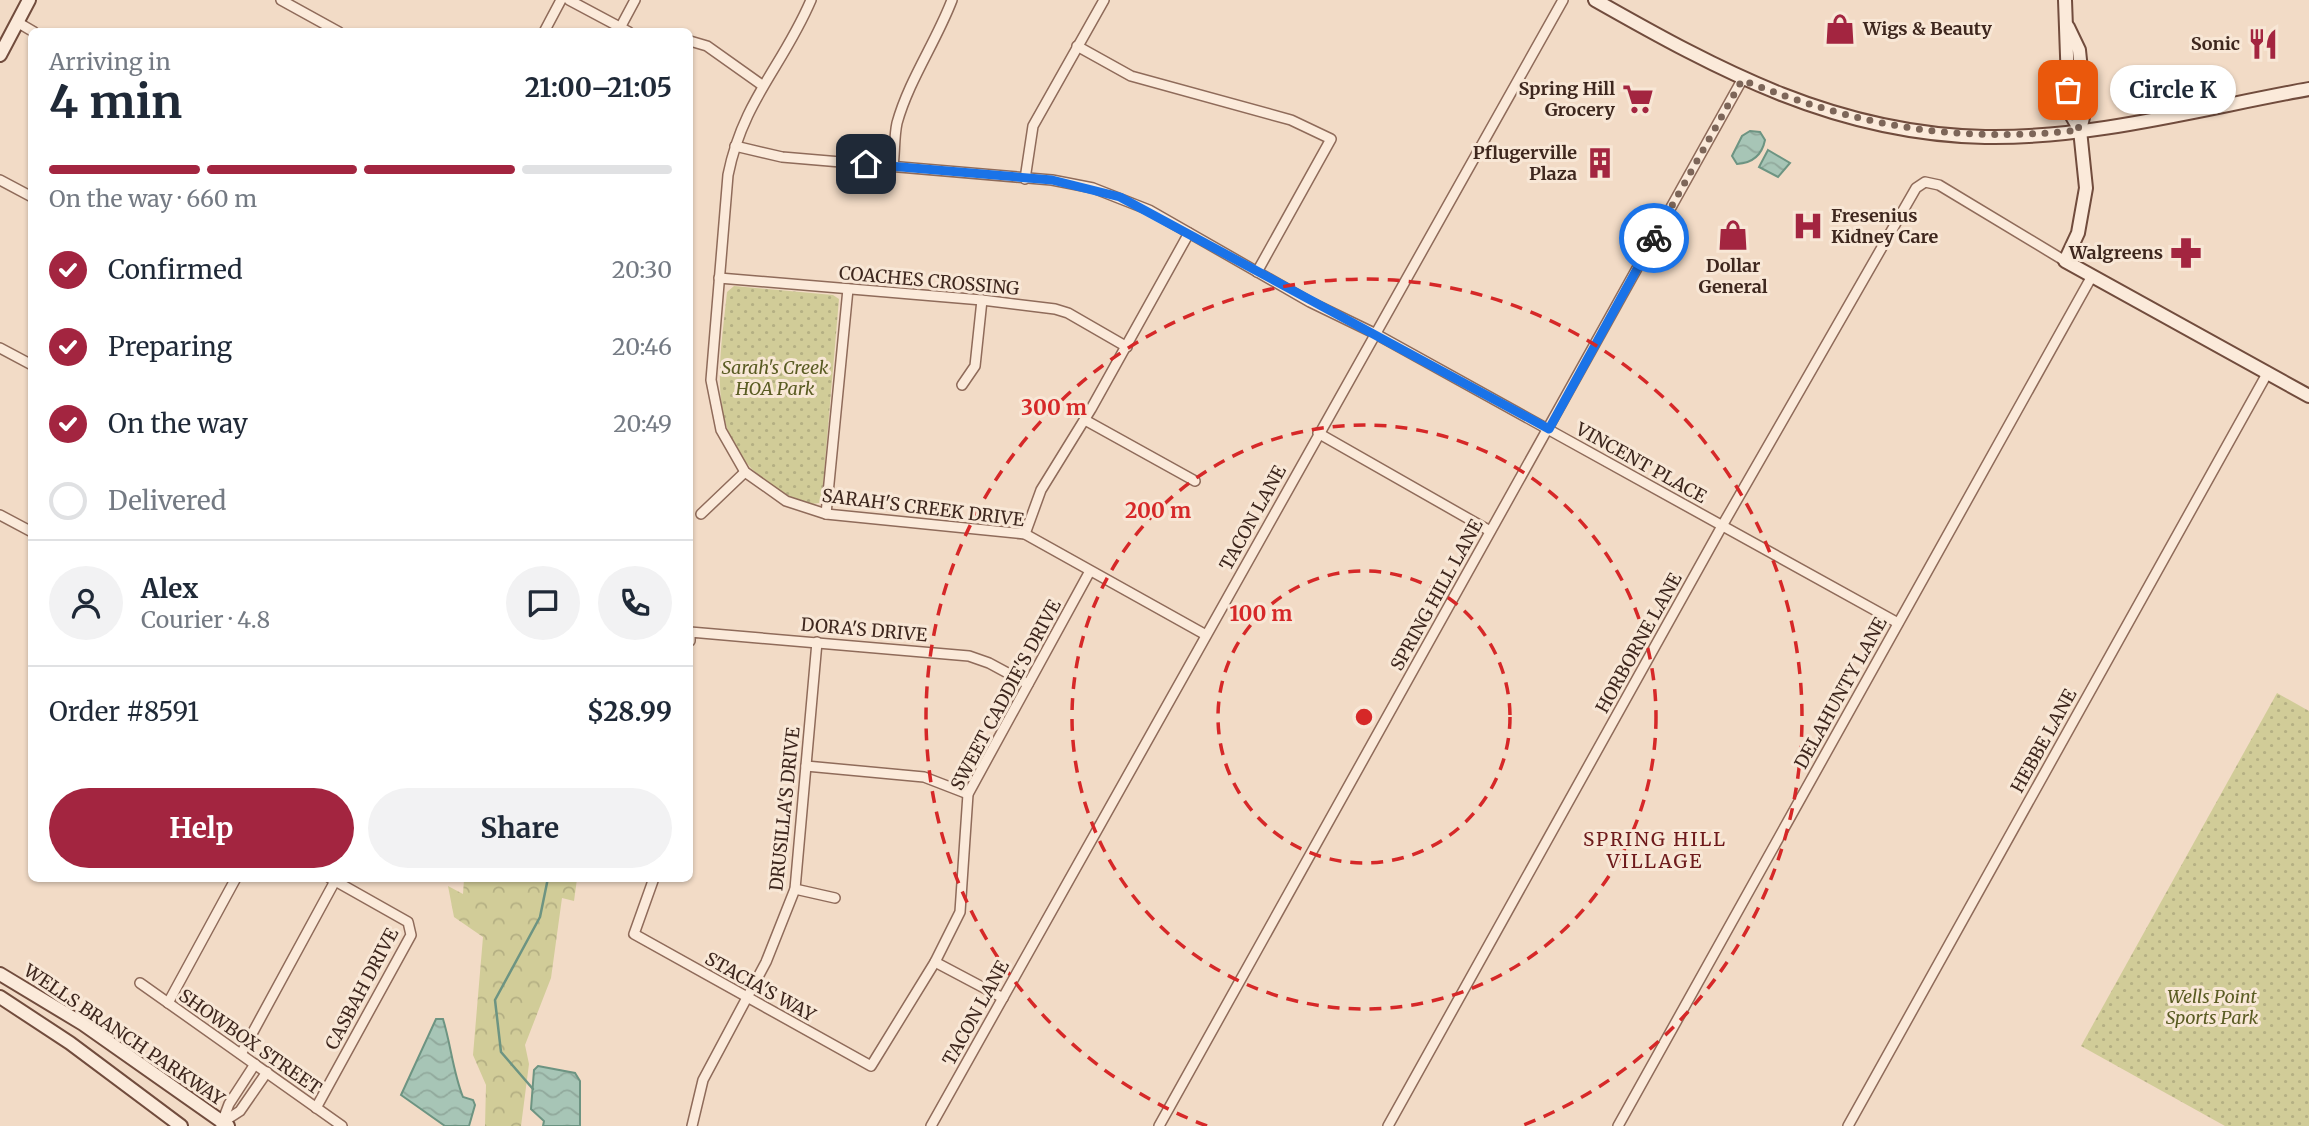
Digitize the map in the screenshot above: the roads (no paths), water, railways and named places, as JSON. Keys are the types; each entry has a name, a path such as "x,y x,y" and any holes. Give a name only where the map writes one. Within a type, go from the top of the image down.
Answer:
{"main road":[{"path":"0,55 29,0"},
{"path":"1595,0 1742,80 1846,116 1939,133 1993,136 2080,130 2309,89"},
{"path":"2065,0 2068,27 2079,50 2085,109 2080,130 2085,167 2084,206 2078,233 2065,261 2309,396"},
{"name":"WELLS BRANCH PARKWAY","path":"0,974 24,986 224,1125"},
{"path":"0,982 7,986 24,986"},
{"name":"WELLS BRANCH PARKWAY","path":"0,997 70,1043 181,1126"}],"street":[{"path":"281,0 332,28"},
{"path":"546,28 561,0"},
{"path":"569,0 620,28"},
{"path":"625,28 635,0"},
{"name":"SARAH'S CREEK DRIVE","path":"811,0 794,35 762,85 735,146 728,175 711,369 712,399 727,443 745,472 786,501 826,513 1025,534 1206,635"},
{"path":"893,166 897,125 902,108 937,38 952,0"},
{"path":"1025,179 1033,126 1104,0"},
{"name":"TACON LANE","path":"931,1126 1563,0"},
{"path":"17,22 28,28"},
{"path":"693,42 707,46 762,85"},
{"path":"1077,46 1131,76 1291,120 1331,139 1257,272"},
{"name":"SPRING HILL LANE","path":"1160,1126 1742,80"},
{"name":"VINCENT PLACE","path":"735,146 782,157 1073,183 1111,194 1149,210 1257,272 1374,333 1898,623"},
{"path":"0,180 28,195"},
{"name":"HORBORNE LANE","path":"1388,1126 1722,526 1916,188 1925,181 1939,185 2065,261"},
{"path":"1025,534 1041,490 1085,420 1189,233"},
{"name":"DELAHUNTY LANE","path":"1618,1126 2092,276"},
{"name":"COACHES CROSSING","path":"719,278 982,300 1062,311 1127,347"},
{"path":"826,513 848,289"},
{"path":"962,385 975,366 982,300"},
{"path":"0,348 28,363"},
{"name":"HEBBE LANE","path":"1848,1126 2268,372"},
{"path":"1085,420 1195,481"},
{"path":"1318,433 1490,531"},
{"path":"701,514 745,472"},
{"path":"0,515 28,530"},
{"name":"SWEET CADDIE'S DRIVE","path":"871,1066 935,962 960,912 968,794 1090,571"},
{"name":"DORA'S DRIVE","path":"693,632 969,656 989,663 1027,684"},
{"name":"DRUSILLA'S DRIVE","path":"692,1126 703,1080 748,999 786,919 795,889 817,642"},
{"path":"806,766 924,777 968,794"},
{"path":"168,1003 234,882"},
{"path":"241,1054 331,882"},
{"name":"CASBAH DRIVE","path":"316,1108 411,934 408,922 336,882"},
{"name":"STACIA'S WAY","path":"653,882 634,934 871,1066"},
{"path":"795,889 835,898"},
{"path":"935,962 1003,998"},
{"name":"SHOWBOX STREET","path":"140,983 342,1126"},
{"path":"224,1125 229,1104 255,1064"},
{"path":"224,1125 240,1111 267,1072"}],"water":[{"path":"1750,131 1760,132 1765,140 1764,145 1752,160 1737,164 1732,156 1742,136"},
{"path":"1768,150 1790,163 1778,177 1759,167"},
{"path":"436,1019 443,1019 463,1097 473,1100 475,1105 469,1126 445,1126 401,1095"},
{"path":"538,1066 575,1073 580,1081 580,1126 543,1126 544,1121 531,1109 534,1070"}],"waterway":[{"path":"533,1089 501,1052 495,1000 540,917 547,882"}],"place":[{"name":"Wigs & Beauty","path":"1840,29"},
{"name":"Sonic","path":"2263,44"},
{"name":"Circle K","path":"2068,90"},
{"name":"Spring Hill Grocery","path":"1638,99"},
{"name":"Pflugerville Plaza","path":"1600,163"},
{"name":"Fresenius Kidney Care","path":"1808,226"},
{"name":"Dollar General","path":"1733,235"},
{"name":"Walgreens","path":"2186,253"}],"district":[{"name":"SPRING HILL VILLAGE","path":"1655,850"}],"park label":[{"name":"Sarah's Creek HOA Park","path":"775,378"},
{"name":"Wells Point Sports Park","path":"2212,1007"}]}
